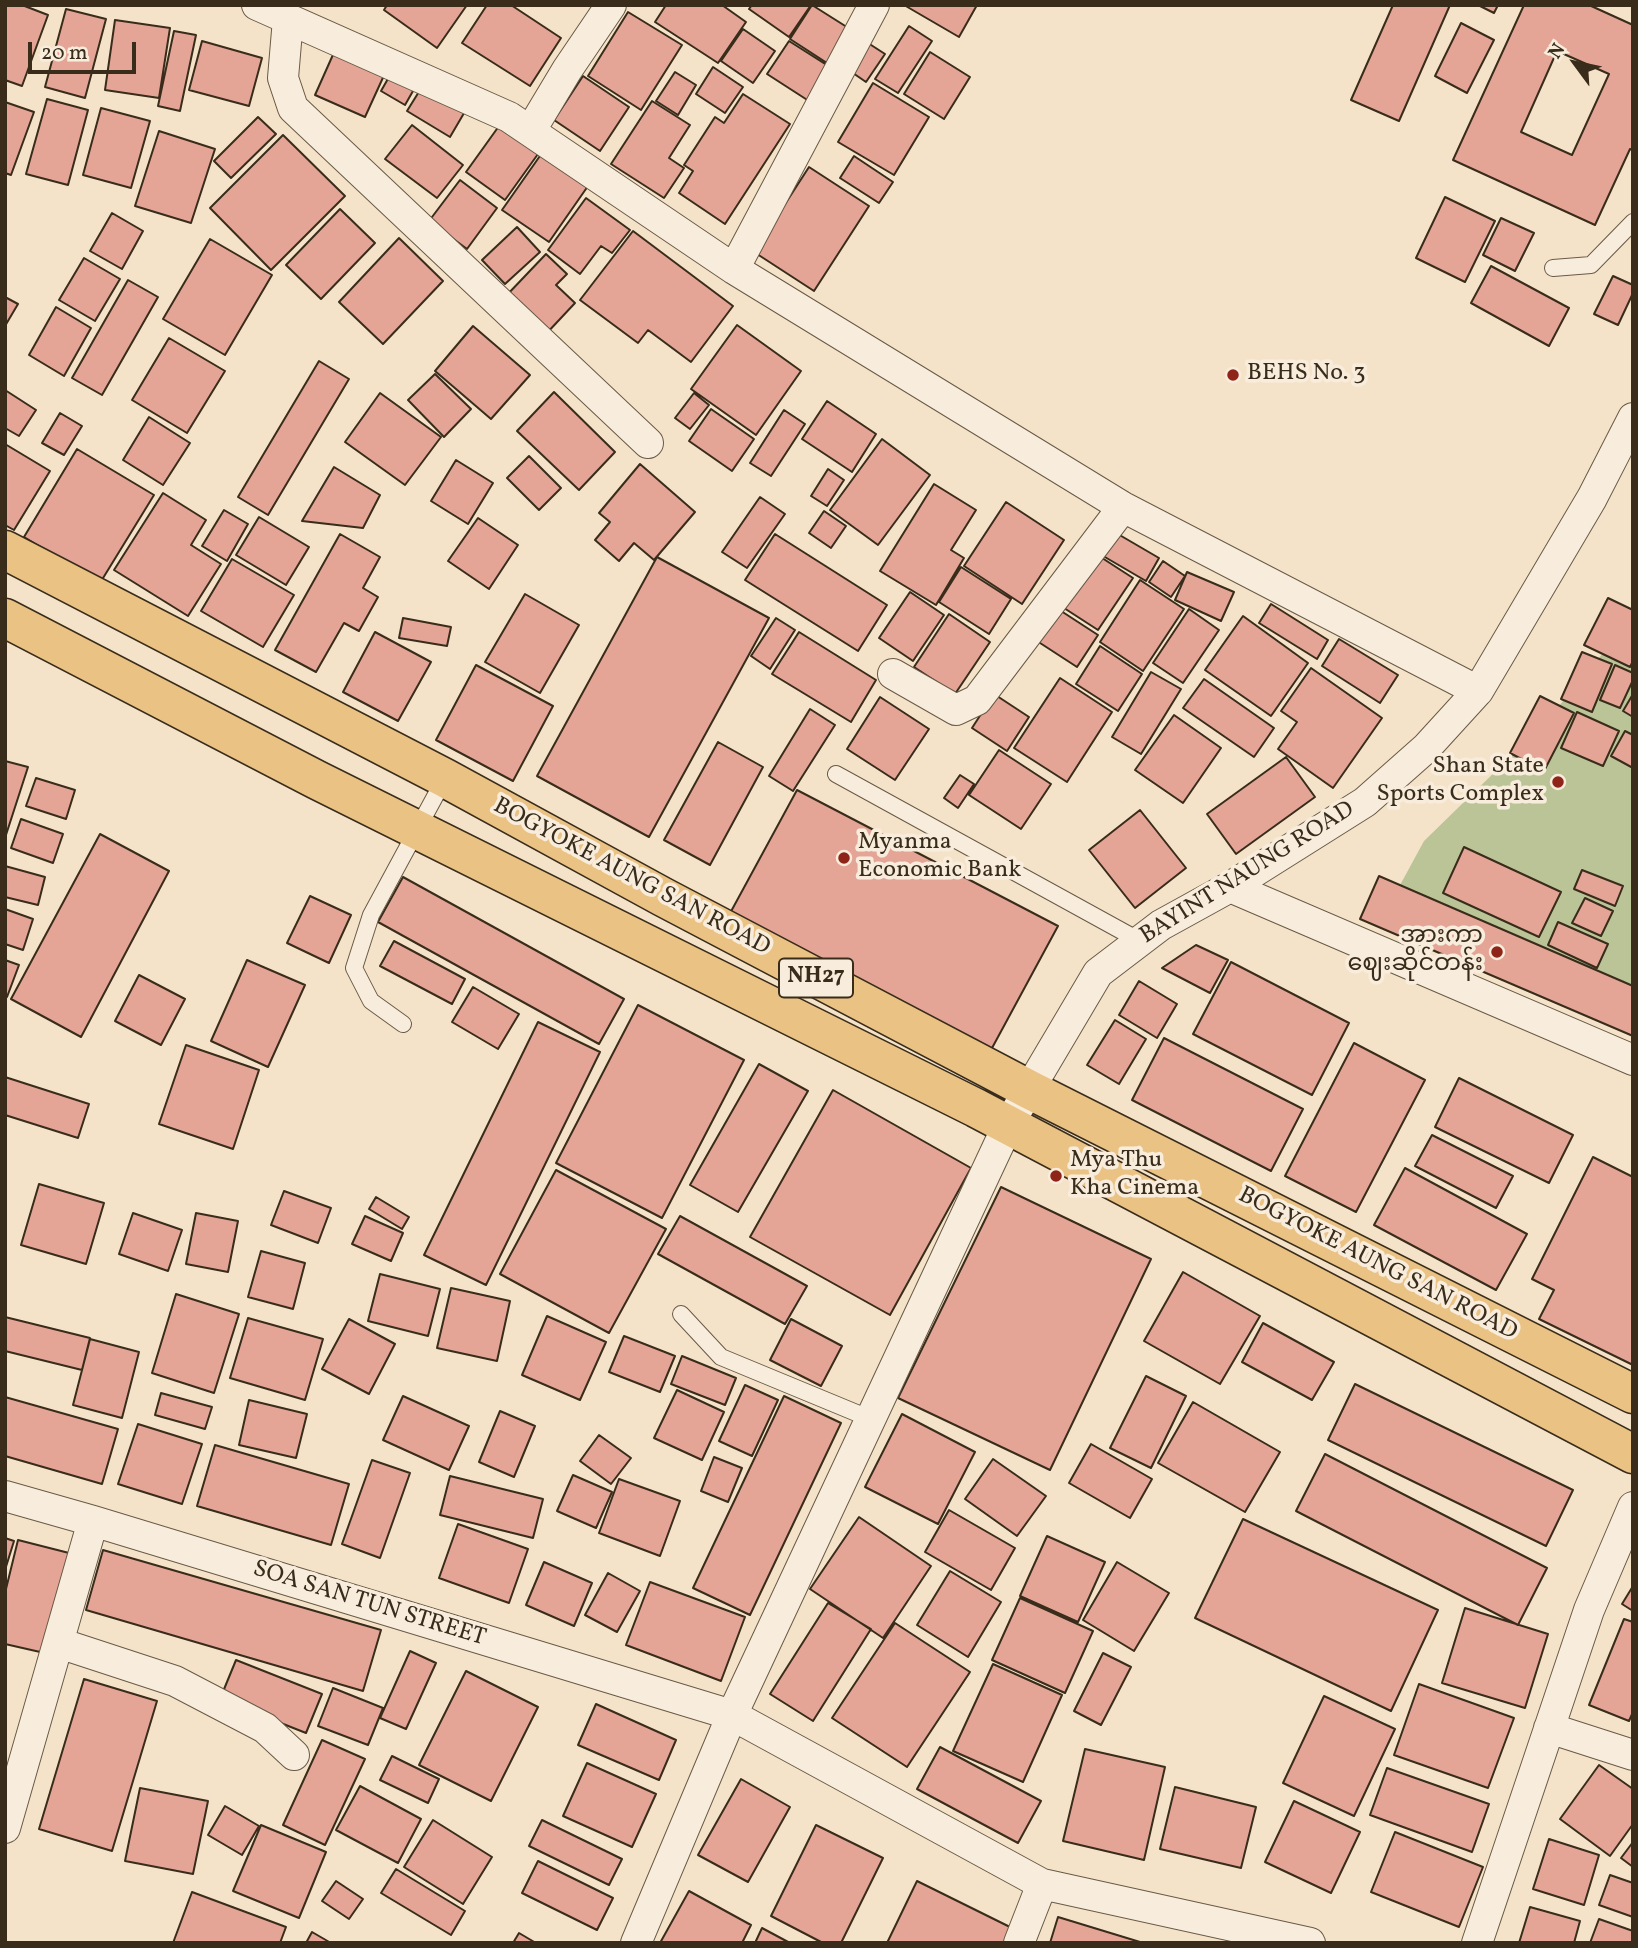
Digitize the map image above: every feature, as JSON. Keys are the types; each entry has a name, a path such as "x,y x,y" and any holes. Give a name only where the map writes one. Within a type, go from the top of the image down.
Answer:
{"highway":[{"name":"BOGYOKE AUNG SAN ROAD","path":"5,550 445,778 1030,1090 1633,1394"},
{"name":"BOGYOKE AUNG SAN ROAD","path":"5,618 317,780 1008,1125 1633,1454"}],"street":[{"path":"257,5 509,117 734,269 1123,507 1478,691"},
{"path":"531,130 567,69 611,5"},
{"path":"734,269 874,5"},
{"path":"288,19 284,78 293,108 648,443"},
{"name":"BAYINT NAUNG ROAD","path":"636,1943 732,1715 1008,1125 1098,973 1161,925 1230,887 1365,802 1426,748 1478,691 1592,498 1633,418"},
{"path":"893,674 956,709 977,700 1123,507"},
{"path":"1230,887 1633,1060"},
{"name":"SOA SAN TUN STREET","path":"5,1496 732,1715 1042,1884 1310,1943"},
{"path":"1477,1943 1589,1610 1633,1507"},
{"path":"5,1828 93,1521"},
{"path":"59,1643 175,1681 265,1728 294,1755"},
{"path":"1549,1728 1633,1755"},
{"path":"1019,1943 1042,1884"}],"lane":[{"path":"1553,268 1591,265 1633,222"},
{"path":"836,774 1140,941"},
{"path":"403,1024 371,1001 354,968 371,915 445,778"},
{"path":"681,1314 721,1357 871,1419"}],"green space":[{"name":"Shan State Sports Complex","path":"1633,617 1633,997 1393,898 1424,841 1544,724"}],"building":[{"path":"5,5 22,5 48,15 22,86 5,80"},
{"path":"387,5 467,5 437,48 384,10"},
{"path":"487,5 511,5 561,38 530,86 462,43"},
{"path":"666,5 722,5 746,22 718,63 655,22"},
{"path":"752,5 811,5 789,37 749,9"},
{"path":"812,5 850,29 827,63 790,39"},
{"path":"904,5 977,5 959,37"},
{"path":"1393,5 1450,5 1399,121 1351,100"},
{"path":"1478,5 1498,5 1494,13"},
{"path":"1524,5 1589,5 1633,25 1633,150 1630,149 1595,225 1453,160","holes":["1557,51 1609,74 1572,155 1521,132"]},
{"path":"66,9 106,19 85,98 45,87"},
{"path":"628,12 682,45 641,110 588,76"},
{"path":"115,20 170,28 159,98 105,90"},
{"path":"1461,23 1494,40 1467,93 1435,76"},
{"path":"909,26 932,41 898,93 875,79"},
{"path":"743,29 775,51 753,83 721,61"},
{"path":"174,31 196,35 180,111 158,106"},
{"path":"202,41 262,58 249,106 189,90"},
{"path":"789,41 833,69 812,103 767,74"},
{"path":"868,43 885,54 866,82 850,71"},
{"path":"336,48 386,71 365,117 315,95"},
{"path":"930,52 970,77 944,119 904,94"},
{"path":"713,67 743,87 725,113 696,94"},
{"path":"393,70 417,84 405,105 381,91"},
{"path":"675,72 696,85 678,115 656,101"},
{"path":"583,76 629,107 600,151 554,120"},
{"path":"425,82 467,108 450,137 407,111"},
{"path":"873,83 929,117 894,175 838,142"},
{"path":"743,94 790,124 725,224 679,193 693,171 684,165 715,117 724,123"},
{"path":"47,99 88,110 68,185 26,174"},
{"path":"652,101 690,125 669,158 684,168 664,198 611,164"},
{"path":"5,102 34,112 11,175 5,173"},
{"path":"101,108 150,121 131,188 83,175"},
{"path":"258,117 276,134 231,178 214,161"},
{"path":"412,125 463,165 437,198 385,159"},
{"path":"499,126 538,154 505,200 466,172"},
{"path":"159,131 215,149 191,223 135,206"},
{"path":"283,135 345,196 271,270 210,208"},
{"path":"542,153 588,186 549,242 502,210"},
{"path":"854,156 893,182 879,203 840,178"},
{"path":"809,167 869,206 814,291 754,252"},
{"path":"460,180 497,208 467,249 429,221"},
{"path":"1445,197 1495,221 1465,282 1416,258"},
{"path":"586,198 630,230 612,253 601,246 580,274 548,250"},
{"path":"340,209 375,243 321,299 286,265"},
{"path":"112,213 143,231 122,269 90,251"},
{"path":"1501,218 1534,233 1515,271 1483,255"},
{"path":"517,227 540,252 505,284 482,260"},
{"path":"633,231 733,306 691,362 648,330 638,343 580,300"},
{"path":"399,238 443,281 383,344 339,302"},
{"path":"210,239 272,275 225,355 163,319"},
{"path":"546,254 567,274 556,285 575,303 545,335 505,297"},
{"path":"84,258 120,279 95,321 59,300"},
{"path":"1491,266 1569,308 1549,346 1471,303"},
{"path":"1613,276 1633,285 1633,293 1618,325 1594,314"},
{"path":"128,280 158,297 102,395 72,378"},
{"path":"5,297 18,304 5,326"},
{"path":"56,307 91,328 64,376 29,355"},
{"path":"737,325 801,371 756,435 691,389"},
{"path":"473,326 530,375 491,419 435,371"},
{"path":"169,338 225,371 187,433 132,400"},
{"path":"319,361 349,379 268,515 238,497"},
{"path":"435,374 471,409 444,437 408,400"},
{"path":"5,390 36,410 19,436 5,428"},
{"path":"554,392 615,452 579,490 517,431"},
{"path":"380,393 441,437 405,485 345,442"},
{"path":"694,393 709,405 690,429 675,418"},
{"path":"827,401 876,434 852,472 802,439"},
{"path":"711,409 754,439 732,471 689,441"},
{"path":"784,410 805,424 771,476 750,463"},
{"path":"60,413 82,426 64,455 42,443"},
{"path":"149,417 190,443 163,485 123,460"},
{"path":"882,439 930,475 878,545 830,510"},
{"path":"5,444 50,471 14,530 5,525"},
{"path":"77,449 154,495 100,583 24,537"},
{"path":"529,456 561,488 539,510 507,478"},
{"path":"456,460 493,483 468,524 431,501"},
{"path":"640,464 695,512 654,560 634,543 619,561 595,540 610,522 599,513"},
{"path":"334,467 380,495 363,528 302,521"},
{"path":"828,469 844,480 827,506 811,496"},
{"path":"934,484 976,510 951,550 964,558 936,605 880,571"},
{"path":"163,493 206,520 191,545 221,564 188,616 114,570"},
{"path":"760,497 785,514 747,568 722,552"},
{"path":"1006,502 1064,540 1022,604 964,566"},
{"path":"224,510 248,524 227,561 202,546"},
{"path":"824,511 846,526 831,548 809,533"},
{"path":"259,517 309,547 286,585 236,555"},
{"path":"478,518 518,545 489,589 448,561"},
{"path":"1111,530 1159,558 1146,581 1098,553"},
{"path":"340,534 380,557 363,588 378,597 359,631 344,623 316,672 275,650"},
{"path":"775,534 887,605 858,651 745,580"},
{"path":"1099,556 1133,578 1098,630 1064,608"},
{"path":"657,557 769,618 649,837 537,776"},
{"path":"232,559 294,595 263,647 201,611"},
{"path":"1163,561 1185,576 1171,597 1149,582"},
{"path":"961,567 1011,599 989,634 939,602"},
{"path":"1187,572 1234,592 1221,621 1175,600"},
{"path":"1140,580 1184,609 1143,671 1100,642"},
{"path":"910,592 944,615 913,661 879,638"},
{"path":"525,594 579,625 540,693 485,662"},
{"path":"1608,598 1633,610 1633,661 1630,667 1584,645"},
{"path":"1271,604 1328,640 1317,659 1259,623"},
{"path":"1058,609 1098,635 1077,667 1037,641"},
{"path":"1189,609 1219,630 1183,683 1153,663"},
{"path":"949,614 990,642 955,694 914,667"},
{"path":"1243,616 1308,663 1271,716 1205,670"},
{"path":"403,618 451,627 447,646 399,638"},
{"path":"776,618 795,630 770,669 751,656"},
{"path":"375,632 431,662 398,721 343,692"},
{"path":"799,632 876,680 851,722 772,674"},
{"path":"1339,639 1398,675 1380,703 1322,666"},
{"path":"1100,646 1142,674 1118,711 1076,684"},
{"path":"1582,652 1612,664 1592,712 1561,699"},
{"path":"476,665 553,706 513,781 436,740"},
{"path":"1615,665 1633,673 1633,680 1620,708 1600,700"},
{"path":"1311,668 1382,718 1333,788 1278,749 1297,722 1281,711"},
{"path":"1151,672 1181,689 1141,754 1112,737"},
{"path":"1060,678 1112,712 1067,782 1014,748"},
{"path":"1204,679 1274,728 1254,757 1183,708"},
{"path":"994,694 1029,717 1007,751 972,728"},
{"path":"1633,694 1633,717 1623,711"},
{"path":"1540,696 1574,713 1544,771 1510,753"},
{"path":"880,697 929,729 895,780 847,749"},
{"path":"810,709 835,725 793,791 769,776"},
{"path":"1577,712 1619,731 1603,766 1561,748"},
{"path":"1174,715 1221,748 1183,803 1135,770"},
{"path":"1625,731 1633,735 1633,768 1611,756"},
{"path":"718,742 763,767 710,865 664,840"},
{"path":"999,750 1051,784 1021,829 969,795"},
{"path":"1286,757 1315,797 1236,854 1207,814"},
{"path":"5,761 28,767 5,838"},
{"path":"960,775 974,784 958,808 944,798"},
{"path":"36,778 75,790 66,819 26,806"},
{"name":"Myanma Economic Bank","path":"797,790 1058,926 985,1061 722,928"},
{"path":"1140,810 1186,868 1135,908 1089,850"},
{"path":"21,819 63,834 53,863 11,848"},
{"path":"100,834 169,871 81,1037 11,999"},
{"path":"1464,847 1561,892 1539,937 1443,893"},
{"path":"5,866 45,877 38,905 5,897"},
{"path":"1582,870 1623,886 1615,906 1574,889"},
{"name":"အားကာ ဈေးဆိုင်တန်း","path":"1379,876 1633,986 1633,1036 1360,919"},
{"path":"403,877 624,999 599,1044 378,922"},
{"path":"310,896 351,915 329,963 287,943"},
{"path":"1585,898 1613,911 1601,936 1572,923"},
{"path":"5,909 33,919 23,950 5,944"},
{"path":"1558,922 1608,944 1597,968 1548,945"},
{"path":"394,941 465,979 452,1004 380,966"},
{"path":"1196,945 1228,960 1210,993 1162,968"},
{"path":"5,960 19,965 7,997 5,996"},
{"path":"247,960 305,985 268,1067 211,1041"},
{"path":"1231,962 1349,1023 1312,1095 1193,1034"},
{"path":"139,975 185,999 161,1045 115,1021"},
{"path":"1139,981 1177,1004 1157,1038 1119,1015"},
{"path":"473,987 519,1014 498,1049 452,1022"},
{"path":"638,1005 744,1060 662,1218 556,1163"},
{"path":"1115,1020 1146,1039 1119,1084 1087,1065"},
{"path":"538,1022 600,1052 486,1285 424,1255"},
{"path":"1164,1038 1303,1109 1271,1171 1132,1100"},
{"path":"1354,1043 1425,1080 1356,1212 1285,1176"},
{"path":"186,1045 259,1070 233,1149 159,1124"},
{"path":"759,1064 808,1091 738,1212 690,1185"},
{"path":"5,1077 89,1104 78,1138 5,1115"},
{"path":"1459,1078 1573,1135 1549,1183 1435,1127"},
{"path":"833,1090 971,1168 890,1315 750,1237"},
{"path":"1432,1135 1513,1176 1496,1208 1415,1166"},
{"path":"1593,1157 1633,1177 1633,1365 1539,1319 1554,1290 1532,1279"},
{"path":"1405,1168 1527,1234 1496,1290 1374,1225"},
{"path":"556,1170 666,1229 609,1333 500,1274"},
{"path":"39,1184 104,1203 86,1264 21,1245"},
{"path":"1001,1187 1151,1259 1050,1470 898,1398"},
{"path":"284,1191 331,1208 318,1243 271,1225"},
{"path":"376,1197 409,1217 402,1229 369,1209"},
{"path":"133,1213 182,1230 168,1271 119,1254"},
{"path":"196,1213 238,1221 228,1272 186,1264"},
{"path":"365,1216 403,1233 391,1261 352,1244"},
{"path":"680,1216 807,1286 785,1324 658,1254"},
{"path":"261,1251 305,1263 293,1309 248,1297"},
{"path":"1183,1272 1260,1316 1220,1384 1144,1341"},
{"path":"380,1274 440,1289 428,1336 368,1321"},
{"path":"451,1288 510,1301 497,1361 437,1348"},
{"path":"176,1294 239,1314 214,1393 152,1373"},
{"path":"547,1316 606,1342 580,1400 522,1375"},
{"path":"5,1317 90,1338 82,1370 5,1351"},
{"path":"248,1318 323,1339 305,1400 230,1378"},
{"path":"349,1319 395,1344 369,1394 322,1369"},
{"path":"791,1319 842,1346 821,1386 770,1360"},
{"path":"1263,1323 1334,1362 1312,1400 1242,1362"},
{"path":"624,1336 675,1356 660,1392 609,1372"},
{"path":"90,1339 139,1352 122,1418 73,1405"},
{"path":"682,1356 736,1378 725,1405 671,1384"},
{"path":"1146,1376 1186,1396 1151,1468 1110,1448"},
{"path":"1355,1384 1573,1490 1546,1546 1328,1440"},
{"path":"745,1385 778,1400 752,1456 719,1441"},
{"path":"677,1390 724,1412 702,1460 654,1438"},
{"path":"161,1393 212,1407 205,1429 155,1415"},
{"path":"403,1396 469,1426 449,1470 383,1440"},
{"path":"784,1396 841,1423 750,1615 693,1588"},
{"path":"5,1397 118,1429 102,1484 5,1456"},
{"path":"249,1400 307,1414 296,1458 239,1445"},
{"path":"1193,1402 1280,1452 1245,1512 1158,1463"},
{"path":"500,1411 535,1426 514,1477 479,1462"},
{"path":"902,1414 975,1452 938,1524 865,1487"},
{"path":"138,1424 202,1444 182,1504 118,1484"},
{"path":"599,1435 631,1458 611,1484 580,1461"},
{"path":"1091,1444 1152,1479 1130,1518 1069,1483"},
{"path":"215,1445 349,1484 331,1545 197,1506"},
{"path":"1325,1454 1547,1568 1518,1625 1296,1511"},
{"path":"714,1457 742,1468 728,1502 701,1491"},
{"path":"993,1459 1046,1496 1017,1536 965,1499"},
{"path":"372,1460 410,1473 380,1558 342,1544"},
{"path":"573,1475 612,1492 596,1528 557,1511"},
{"path":"450,1476 543,1499 533,1538 440,1515"},
{"path":"619,1479 680,1501 660,1556 599,1533"},
{"path":"949,1510 1015,1548 991,1590 925,1552"},
{"path":"859,1517 931,1566 883,1638 810,1589"},
{"path":"1243,1519 1438,1610 1391,1711 1195,1618"},
{"path":"458,1524 528,1549 509,1603 439,1578"},
{"path":"1047,1536 1105,1562 1078,1622 1020,1596"},
{"path":"5,1538 14,1541 5,1570"},
{"path":"18,1540 73,1554 49,1654 5,1644 5,1593"},
{"path":"103,1550 381,1630 363,1691 86,1610"},
{"path":"544,1562 592,1583 574,1626 526,1605"},
{"path":"1117,1562 1169,1593 1134,1651 1083,1620"},
{"path":"950,1571 1001,1602 968,1657 917,1625"},
{"path":"608,1573 640,1591 617,1632 585,1615"},
{"path":"650,1582 745,1617 721,1681 626,1645"},
{"path":"1633,1586 1633,1611 1622,1604"},
{"path":"1020,1598 1093,1631 1065,1693 992,1660"},
{"path":"828,1603 871,1629 813,1721 770,1694"},
{"path":"1465,1608 1548,1634 1525,1708 1442,1683"},
{"path":"1624,1619 1633,1622 1633,1712 1629,1721 1589,1705"},
{"path":"895,1623 970,1672 907,1767 832,1718"},
{"path":"410,1651 436,1663 406,1729 380,1718"},
{"path":"1103,1653 1131,1667 1101,1725 1074,1711"},
{"path":"236,1660 322,1694 306,1733 220,1699"},
{"path":"993,1664 1062,1695 1023,1782 953,1751"},
{"path":"466,1671 538,1707 491,1801 419,1765"},
{"path":"84,1679 157,1701 112,1851 39,1829"},
{"path":"1419,1684 1514,1718 1488,1788 1394,1755"},
{"path":"333,1688 383,1708 368,1745 318,1726"},
{"path":"1324,1696 1395,1729 1354,1816 1283,1783"},
{"path":"596,1704 676,1740 659,1780 578,1745"},
{"path":"322,1740 365,1759 325,1845 283,1825"},
{"path":"940,1747 1041,1801 1018,1843 917,1789"},
{"path":"1085,1749 1165,1767 1144,1860 1063,1841"},
{"path":"392,1756 439,1779 428,1803 380,1780"},
{"path":"587,1763 656,1794 632,1847 563,1816"},
{"path":"1599,1765 1633,1789 1633,1824 1610,1856 1560,1819"},
{"path":"1387,1768 1489,1804 1472,1852 1370,1815"},
{"path":"741,1779 790,1807 748,1882 698,1855"},
{"path":"360,1786 421,1819 398,1863 336,1830"},
{"path":"1175,1787 1256,1807 1241,1868 1160,1849"},
{"path":"140,1788 208,1801 193,1874 125,1861"},
{"path":"1294,1801 1360,1832 1331,1893 1265,1862"},
{"path":"225,1806 259,1826 242,1855 208,1835"},
{"path":"433,1820 492,1857 463,1904 404,1867"},
{"path":"542,1820 622,1859 609,1885 529,1846"},
{"path":"261,1825 326,1852 299,1918 233,1891"},
{"path":"816,1825 883,1858 841,1943 823,1943 771,1916"},
{"path":"1395,1832 1483,1867 1459,1927 1371,1892"},
{"path":"1549,1839 1599,1855 1584,1905 1533,1889"},
{"path":"1633,1842 1633,1867 1621,1858"},
{"path":"538,1861 613,1898 597,1930 522,1893"},
{"path":"396,1869 465,1911 451,1935 381,1893"},
{"path":"1610,1875 1633,1883 1633,1917 1599,1905"},
{"path":"336,1881 363,1899 349,1919 322,1901"},
{"path":"917,1881 1012,1928 1004,1943 887,1943"},
{"path":"689,1891 751,1925 742,1943 660,1943"},
{"path":"192,1892 286,1927 280,1943 173,1943"},
{"path":"1530,1907 1580,1921 1574,1943 1519,1943"},
{"path":"1058,1917 1140,1942 1050,1943"},
{"path":"1599,1919 1633,1931 1633,1943 1590,1943"},
{"path":"762,1928 790,1943 755,1943"},
{"path":"312,1932 331,1943 306,1943"},
{"path":"519,1933 536,1943 513,1943"}],"place":[{"name":"BEHS No. 3","path":"1233,375"},
{"name":"Shan State Sports Complex","path":"1558,782"},
{"name":"Myanma Economic Bank","path":"844,858"},
{"name":"အားကာ ဈေးဆိုင်တန်း","path":"1497,952"},
{"name":"Mya Thu Kha Cinema","path":"1056,1176"}]}
